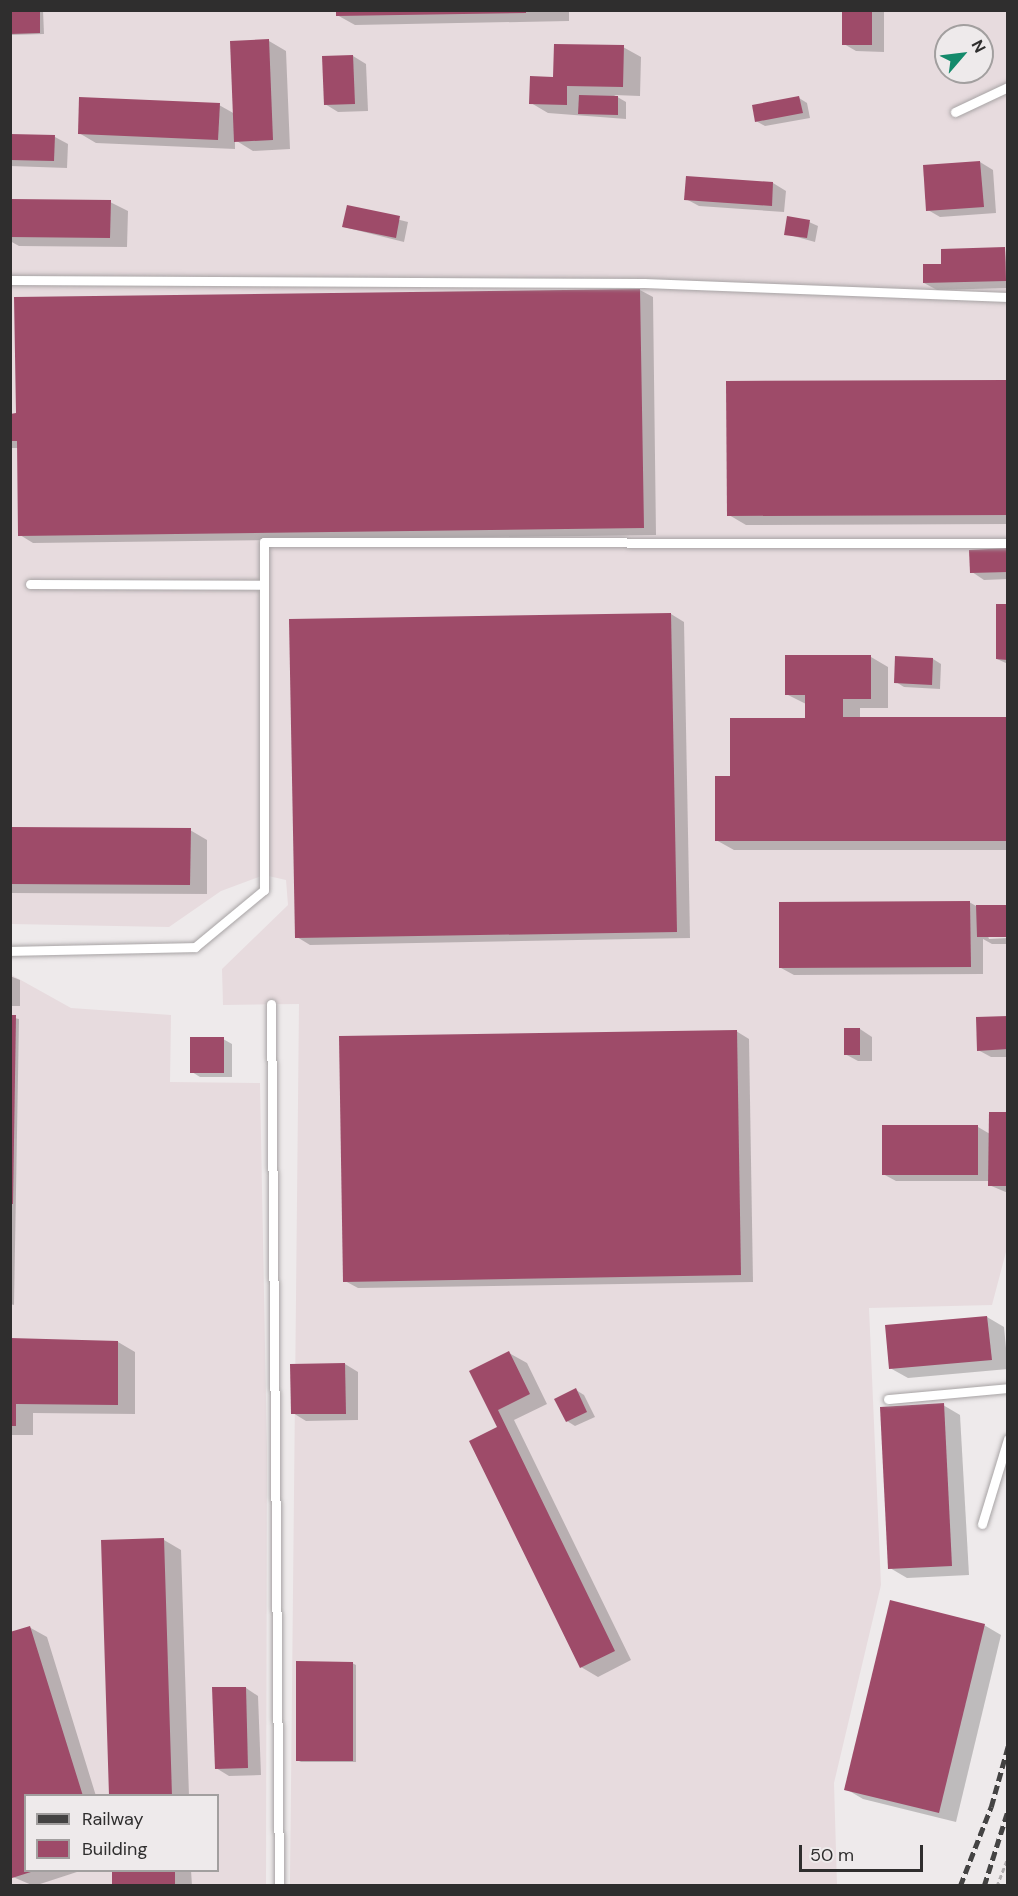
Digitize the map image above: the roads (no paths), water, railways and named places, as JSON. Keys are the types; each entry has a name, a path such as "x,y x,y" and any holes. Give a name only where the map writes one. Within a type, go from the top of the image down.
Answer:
{"lane":[{"path":"955,112 1008,87"},
{"path":"10,280 644,283 1008,297"},
{"path":"10,951 195,947 264,890 264,542 1008,543"},
{"path":"30,584 264,585"},
{"path":"271,1004 279,1886"},
{"path":"888,1399 1008,1388"},
{"path":"982,1524 1008,1439"}],"railway":[{"path":"960,1886 991,1807 1008,1746"},
{"path":"984,1886 1008,1810"}]}
